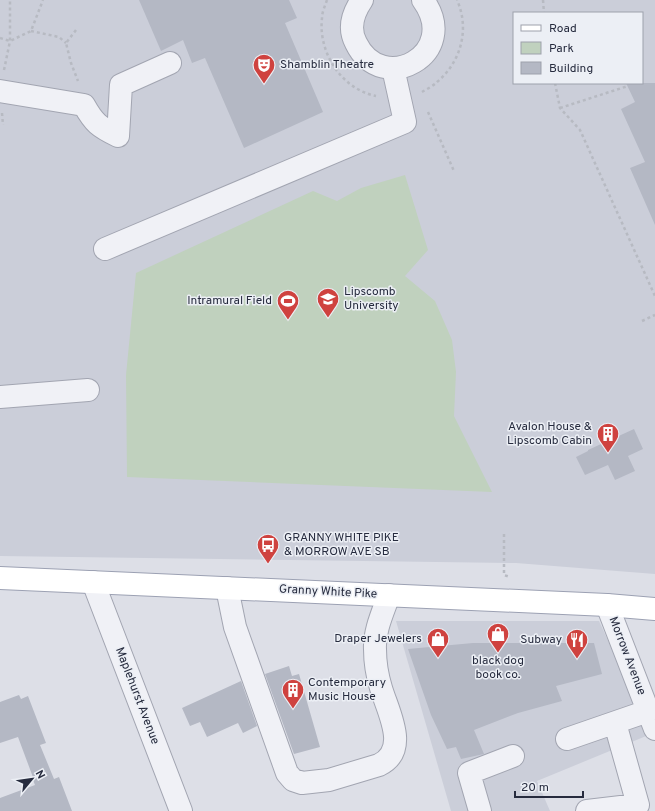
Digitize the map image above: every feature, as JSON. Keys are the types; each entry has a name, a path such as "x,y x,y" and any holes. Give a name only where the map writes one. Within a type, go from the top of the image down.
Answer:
{"main road":[{"name":"Granny White Pike","path":"0,578 607,605 655,609"}],"street":[{"path":"362,0 353,18 353,38 359,50 368,60 380,66 393,68 407,66 419,60 428,49 433,36 434,22 430,9 423,0"},
{"path":"1,84 84,105 90,117 100,127 118,136 121,85 170,63"},
{"path":"105,249 405,122 393,68"},
{"path":"0,397 88,390"},
{"name":"Maplehurst Avenue","path":"93,582 181,811"},
{"path":"227,588 235,627 287,773 293,780 302,783 328,780 379,765 386,762 392,754 395,744 395,731 381,688 374,647 378,626 388,595"},
{"name":"Morrow Avenue","path":"607,605 652,720"},
{"path":"568,739 615,722 652,720"},
{"path":"587,811 638,805 615,722"},
{"path":"480,811 469,773 513,756"}],"path":[{"path":"1,84 10,41 10,0"},
{"path":"31,31 43,0"},
{"path":"543,0 544,12"},
{"path":"66,43 76,30"},
{"path":"0,38 10,41 31,31 59,37 66,43 71,63 79,84"},
{"path":"555,84 560,108 580,130 655,296"},
{"path":"560,108 628,86"},
{"path":"426,108 454,171"},
{"path":"642,321 655,315"}],"shaded area":[{"name":"Lipscomb University","path":"0,0 655,0 655,574 516,563 0,556"},
{"path":"396,621 599,621 651,734 537,781 550,811 451,811"}],"green space":[{"name":"Intramural Field","path":"405,175 428,250 405,276 435,301 452,340 456,372 454,416 492,492 127,477 126,375 136,273 313,191 337,201 361,188"}],"building":[{"path":"139,0 289,0 297,18 285,23 323,112 244,148 205,58 192,63 183,40 161,51"},
{"path":"655,83 655,225 630,168 645,162 621,109 635,102 626,84"},
{"name":"Avalon House & Lipscomb Cabin","path":"634,429 643,449 628,456 635,471 615,480 608,465 585,475 576,457"},
{"path":"473,643 594,643 602,674 556,686 562,701 518,713 474,730 484,754 461,759 456,747 447,749 431,715 408,649"},
{"name":"Contemporary Music House","path":"289,666 292,676 299,674 320,747 294,754 265,674"},
{"path":"241,681 257,726 243,733 238,723 207,737 200,722 190,726 182,708"},
{"path":"19,695 21,699 28,696 46,743 40,745 54,779 59,777 72,811 0,811 0,798 35,785 18,737 0,743 0,702"}],"place":[{"name":"Shamblin Theatre","path":"264,84"},
{"name":"Lipscomb University","path":"328,318"},
{"name":"Intramural Field","path":"288,320"},
{"name":"Avalon House & Lipscomb Cabin","path":"608,454"},
{"name":"GRANNY WHITE PIKE & MORROW AVE SB","path":"268,564"},
{"name":"black dog book co.","path":"498,654"},
{"name":"Draper Jewelers","path":"438,658"},
{"name":"Subway","path":"577,660"},
{"name":"Contemporary Music House","path":"293,710"}]}
